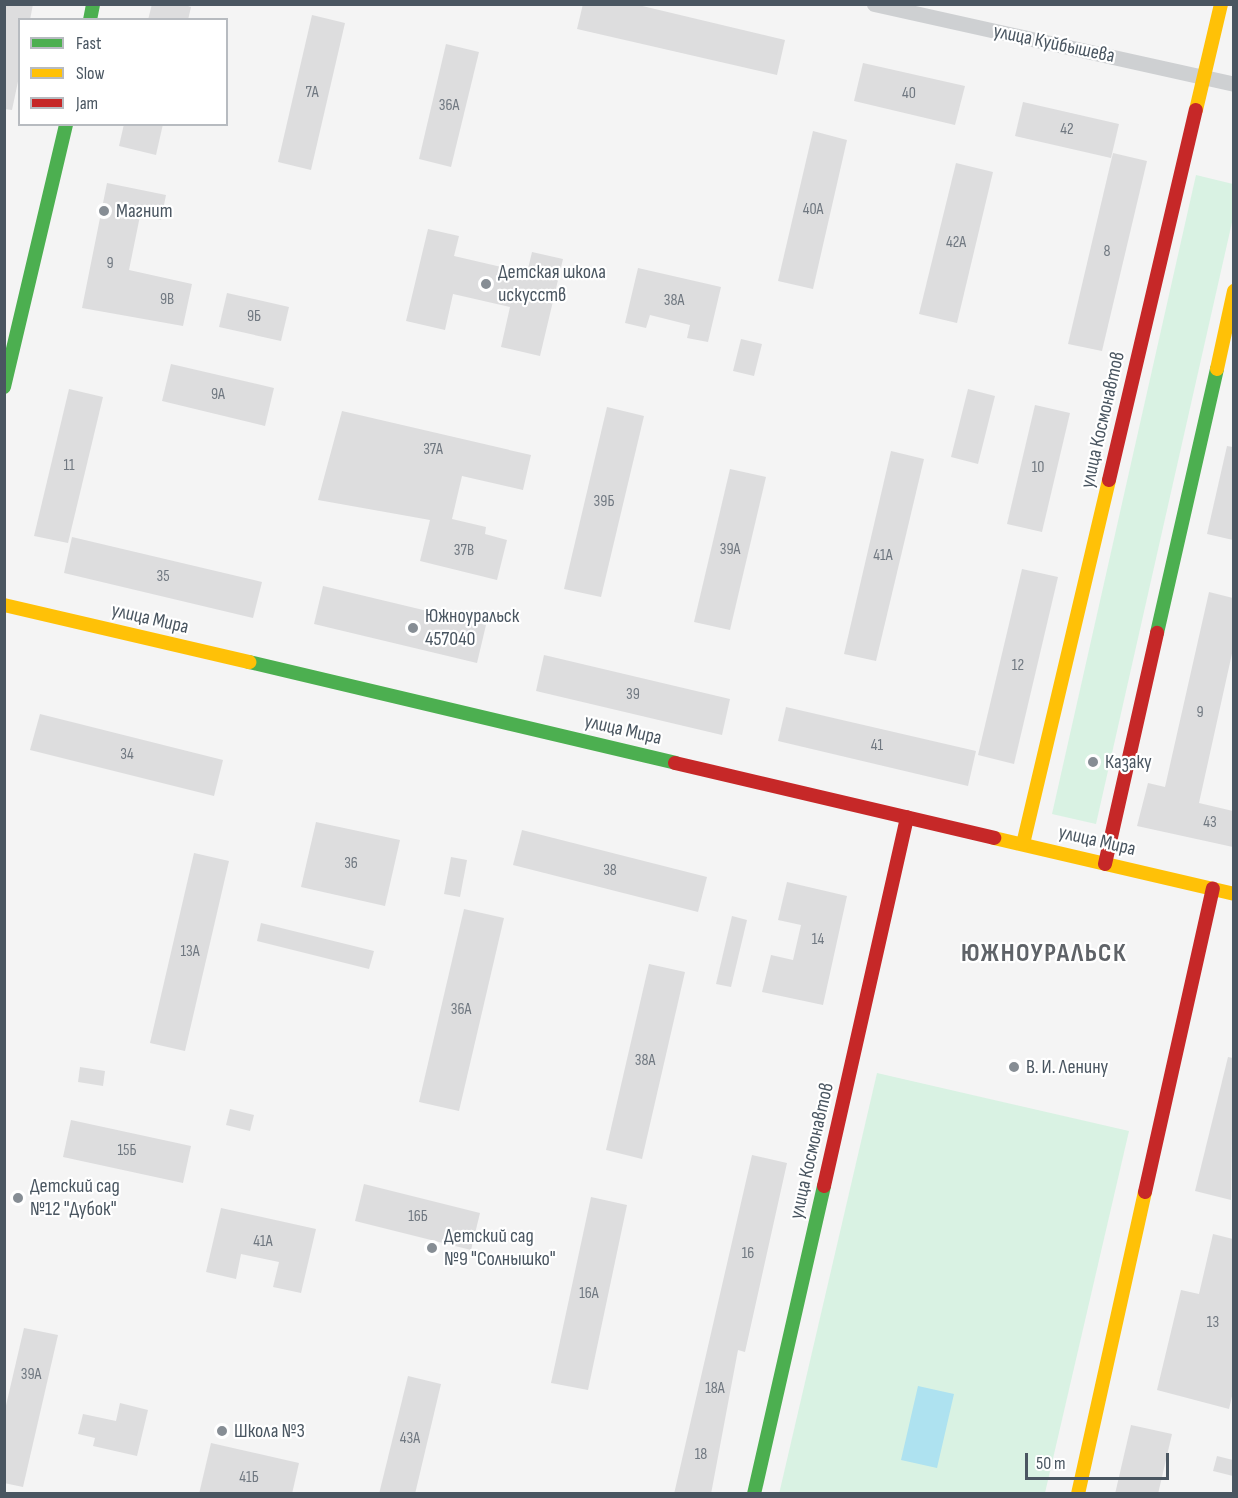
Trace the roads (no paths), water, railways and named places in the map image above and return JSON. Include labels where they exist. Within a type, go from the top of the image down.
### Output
[{"type":"street","name":"улица Куйбышева","points":[[874,4],[1233,84]]},
{"type":"street","name":"улица Космонавтов","points":[[1023,844],[1221,4]]},
{"type":"street","points":[[4,387],[66,126]]},
{"type":"street","points":[[1104,864],[1233,291]]},
{"type":"street","name":"улица Мира","points":[[4,605],[1233,894]]},
{"type":"street","name":"улица Космонавтов","points":[[754,1494],[908,817]]},
{"type":"street","points":[[1078,1494],[1213,889]]},
{"type":"water","points":[[918,1386],[954,1394],[937,1468],[901,1460]]},
{"type":"place","name":"Магнит","points":[[104,211]]},
{"type":"place","name":"Детская школа искусств","points":[[486,284]]},
{"type":"place","name":"Южноуральск 457040","points":[[413,628]]},
{"type":"place","name":"Казаку","points":[[1093,762]]},
{"type":"place","name":"В. И. Ленину","points":[[1014,1067]]},
{"type":"place","name":"Детский сад №12 \"Дубок\"","points":[[18,1198]]},
{"type":"place","name":"Детский сад №9 \"Солнышко\"","points":[[432,1248]]},
{"type":"place","name":"Школа №3","points":[[222,1431]]},
{"type":"district","name":"ЮЖНОУРАЛЬСК","points":[[1044,954]]}]
